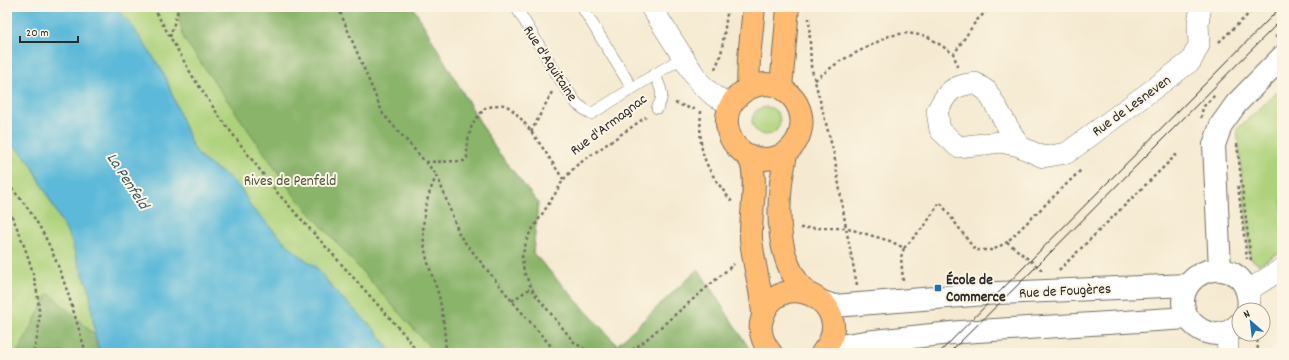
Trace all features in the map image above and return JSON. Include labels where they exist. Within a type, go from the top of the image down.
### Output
[{"type":"main road","points":[[748,88],[749,58],[754,7]]},
{"type":"main road","points":[[781,88],[788,7]]},
{"type":"main road","points":[[759,84],[770,84],[781,88],[792,95],[799,106],[802,119],[801,131],[795,143],[786,152],[776,157],[766,159],[756,158],[746,154],[737,147],[730,138],[727,127],[727,115],[731,104],[738,95],[748,88],[759,84]]},
{"type":"main road","points":[[786,152],[781,182],[780,227],[782,248],[799,284],[829,310],[833,330],[831,339],[824,351]]},
{"type":"main road","points":[[746,154],[751,161],[754,172],[751,237],[763,313]]},
{"type":"main road","points":[[771,353],[765,346],[761,336],[760,324],[763,313],[769,304],[786,292],[797,291],[815,297]]},
{"type":"street","points":[[651,7],[699,82],[714,96],[731,104]]},
{"type":"street","name":"Rue de Lesneven","points":[[960,85],[946,94],[936,111],[940,130],[958,147],[1001,142],[1019,146],[1043,157],[1067,152],[1191,61],[1199,45],[1198,22],[1201,7]]},
{"type":"street","points":[[1220,269],[1214,145],[1221,125],[1236,104],[1282,57]]},
{"type":"street","points":[[960,85],[974,83],[987,92],[1019,146]]},
{"type":"street","points":[[1231,336],[1205,332],[1196,327],[1188,318],[1184,308],[1184,296],[1188,285],[1196,276],[1208,270],[1220,269],[1233,273],[1249,292],[1282,269]]},
{"type":"street","name":"Rue de Fougères","points":[[815,297],[834,306],[1046,287],[1188,285]]},
{"type":"street","points":[[824,351],[836,346],[961,332],[1188,318]]},
{"type":"lane","name":"Rue d'Aquitaine","points":[[516,7],[559,78],[577,104],[591,114],[683,57]]},
{"type":"lane","points":[[582,7],[632,88]]},
{"type":"lane","name":"Rue d'Armagnac","points":[[655,74],[663,94],[659,104]]},
{"type":"path","points":[[155,7],[157,14],[193,77],[219,116],[275,190],[404,334],[418,353]]},
{"type":"path","points":[[170,37],[179,7]]},
{"type":"path","points":[[338,7],[384,114],[437,175],[460,236],[512,301],[557,353]]},
{"type":"path","points":[[960,85],[954,54],[976,21],[991,7]]},
{"type":"path","points":[[1216,44],[1256,7]]},
{"type":"path","points":[[815,80],[847,58],[889,36],[906,33],[927,36],[954,54]]},
{"type":"path","points":[[531,132],[559,78]]},
{"type":"path","points":[[659,104],[677,103],[692,109],[701,108]]},
{"type":"path","name":"Rue d'Armagnac","points":[[590,353],[574,342],[534,293],[524,272],[522,257],[528,236],[564,180],[576,165],[641,120],[659,104]]},
{"type":"path","points":[[426,162],[464,161],[467,158],[467,144],[472,124],[485,108],[503,105],[514,111],[531,132],[564,180]]},
{"type":"path","points":[[1236,139],[1251,263],[1248,276],[1249,292]]},
{"type":"path","points":[[1234,146],[1249,292]]},
{"type":"path","points":[[1046,287],[1177,154]]},
{"type":"path","points":[[904,300],[901,257],[904,248],[925,225],[940,202],[974,250],[993,250],[1007,242],[1085,166]]},
{"type":"path","points":[[437,175],[429,191],[422,223],[426,254],[440,303],[445,333],[446,353]]},
{"type":"path","points":[[7,184],[18,195],[37,220],[52,249],[86,353]]},
{"type":"path","points":[[7,205],[27,252],[36,288],[39,320],[38,333],[33,353]]},
{"type":"path","points":[[846,228],[890,241],[904,248]]},
{"type":"path","points":[[1007,242],[1045,274],[1046,287]]},
{"type":"path","points":[[627,353],[641,344],[739,260]]},
{"type":"path","points":[[512,301],[532,287]]},
{"type":"path","points":[[1257,342],[1258,353]]},
{"type":"green space","name":"Rives de Penfeld","points":[[7,7],[413,7],[495,148],[538,203],[533,253],[617,345],[698,269],[752,353],[7,353]]},
{"type":"green space","points":[[176,7],[413,7],[495,148],[538,203],[533,253],[617,345],[698,269],[752,353],[435,353],[294,195],[184,39]]},
{"type":"green space","points":[[1282,88],[1282,251],[1259,265],[1250,258],[1237,129]]},
{"type":"green space","points":[[766,107],[776,111],[780,121],[776,131],[766,135],[756,131],[752,121],[756,111]]},
{"type":"green space","points":[[49,293],[95,335],[99,353],[17,353]]},
{"type":"water","name":"Rives de Penfeld","points":[[7,7],[115,7],[130,23],[160,67],[166,78],[192,146],[203,160],[230,178],[242,190],[251,207],[287,244],[316,267],[337,293],[374,329],[392,353],[99,353],[89,289],[77,260],[71,240],[31,164],[21,152],[7,141]]},
{"type":"tram line","points":[[939,353],[1281,7]]},
{"type":"tram line","points":[[949,353],[1282,19]]},
{"type":"place","name":"École de Commerce","points":[[938,288]]},
{"type":"water label","name":"La Penfeld","points":[[129,180]]}]
